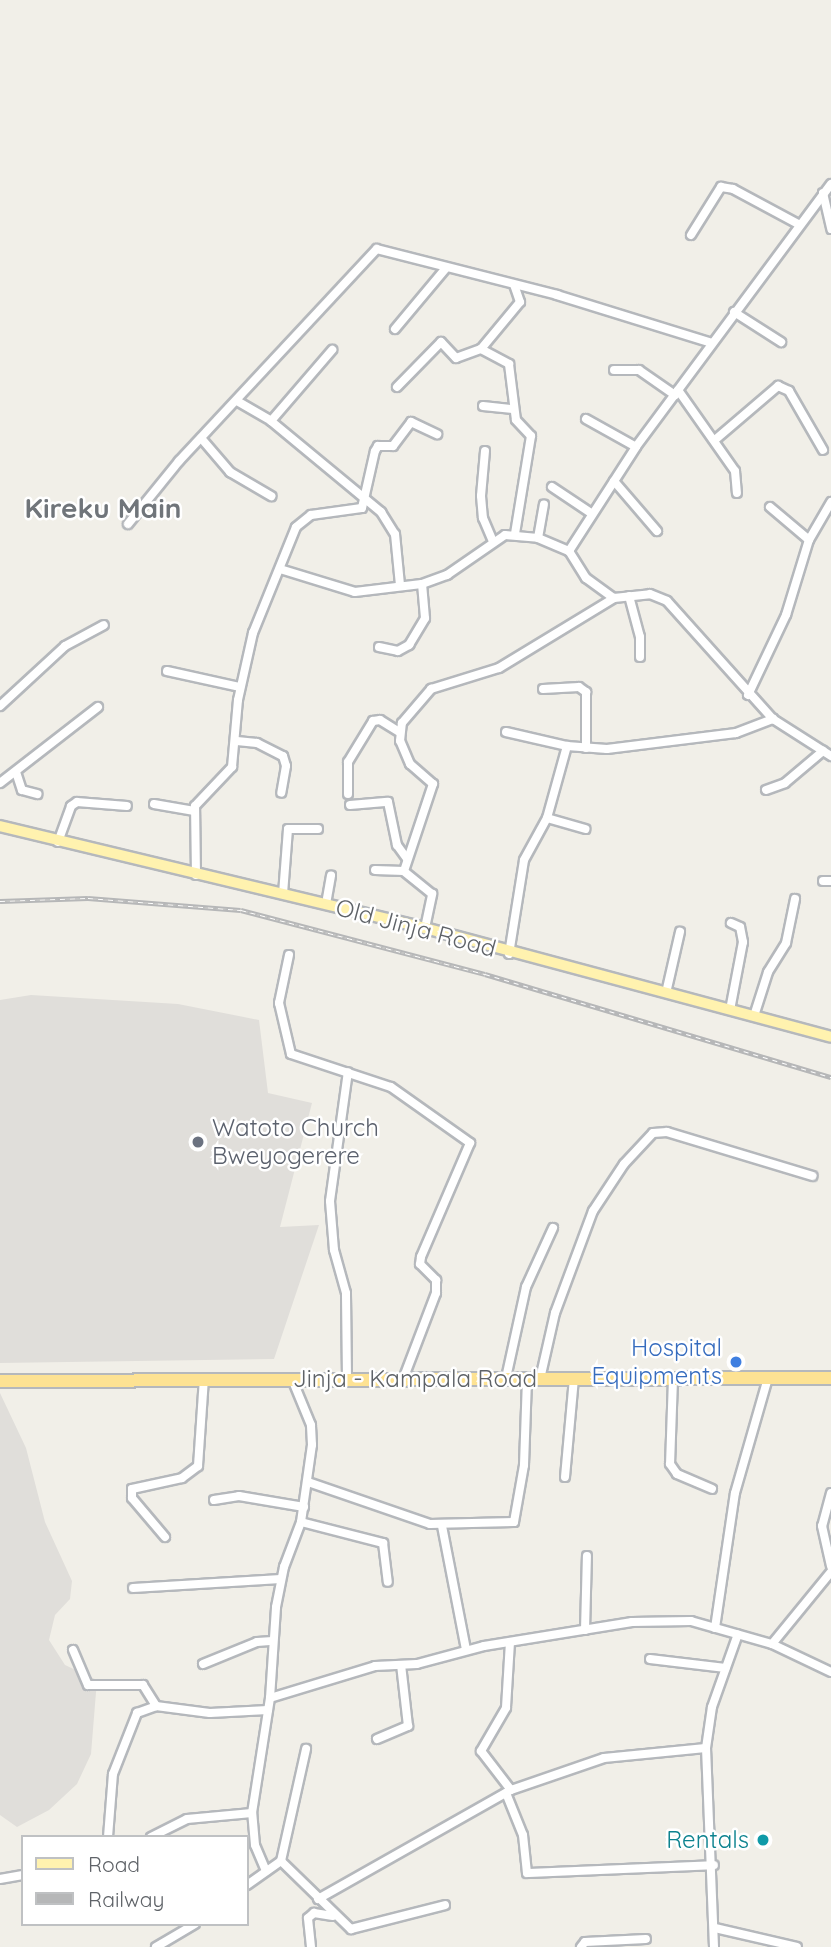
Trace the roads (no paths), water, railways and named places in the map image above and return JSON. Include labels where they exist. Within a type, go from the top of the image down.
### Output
[{"type":"highway","name":"Jinja - Kampala Road","points":[[0,1381],[347,1377],[831,1378]]},
{"type":"main road","name":"Old Jinja Road","points":[[0,825],[58,842],[425,928],[509,954],[831,1037]]},
{"type":"street","points":[[569,551],[636,447],[798,224],[831,184]]},
{"type":"street","points":[[691,234],[721,187],[733,189],[798,224]]},
{"type":"street","points":[[823,193],[831,229]]},
{"type":"street","points":[[128,524],[201,438],[377,249],[514,285],[712,343]]},
{"type":"street","points":[[395,329],[446,268]]},
{"type":"street","points":[[397,387],[441,342],[456,358],[481,349],[520,302],[514,285]]},
{"type":"street","points":[[734,312],[781,342]]},
{"type":"street","points":[[481,349],[509,364],[516,420],[531,436],[515,534]]},
{"type":"street","points":[[271,421],[332,350]]},
{"type":"street","points":[[614,370],[639,370],[677,393],[716,439],[736,475],[737,493]]},
{"type":"street","points":[[716,439],[778,386],[789,391],[824,450]]},
{"type":"street","points":[[237,401],[271,421],[338,479],[366,495],[391,526],[400,585]]},
{"type":"street","points":[[483,406],[513,409]]},
{"type":"street","points":[[586,419],[636,447]]},
{"type":"street","points":[[196,875],[194,811],[229,774],[237,741],[240,687],[259,616],[300,521],[311,515],[358,511],[366,495],[379,446],[393,446],[411,422],[437,434]]},
{"type":"street","points":[[201,438],[230,472],[271,496]]},
{"type":"street","points":[[485,451],[481,496],[493,541]]},
{"type":"street","points":[[614,481],[657,531]]},
{"type":"street","points":[[552,487],[592,513]]},
{"type":"street","points":[[748,695],[786,615],[809,540],[827,517],[831,502]]},
{"type":"street","points":[[538,538],[544,505]]},
{"type":"street","points":[[770,507],[809,540]]},
{"type":"street","points":[[280,569],[346,591],[422,583],[456,570],[493,541],[515,534],[538,538],[569,551],[586,578],[614,598]]},
{"type":"street","points":[[379,647],[398,650],[409,645],[425,618],[422,583]]},
{"type":"street","points":[[399,732],[431,689],[499,668],[614,598],[650,594],[667,601],[748,695],[773,719],[827,753],[785,783],[766,790]]},
{"type":"street","points":[[629,596],[640,636],[640,657]]},
{"type":"street","points":[[0,706],[65,646],[104,625]]},
{"type":"street","points":[[167,671],[240,687]]},
{"type":"street","points":[[543,689],[579,687],[586,692],[586,748]]},
{"type":"street","points":[[0,783],[98,707]]},
{"type":"street","points":[[506,732],[586,748],[736,733],[773,719]]},
{"type":"street","points":[[348,794],[348,762],[373,721],[380,720],[399,732],[412,768],[433,784],[404,871]]},
{"type":"street","points":[[237,741],[257,743],[284,756],[286,766],[281,793]]},
{"type":"street","points":[[509,954],[524,860],[547,818],[567,746]]},
{"type":"street","points":[[16,772],[22,790],[37,794]]},
{"type":"street","points":[[58,842],[71,806],[77,802],[127,806]]},
{"type":"street","points":[[350,805],[388,802],[397,845],[407,859]]},
{"type":"street","points":[[154,804],[194,811]]},
{"type":"street","points":[[547,818],[585,829]]},
{"type":"street","points":[[283,894],[288,829],[318,829]]},
{"type":"street","points":[[375,870],[404,871],[432,894],[425,928]]},
{"type":"street","points":[[326,904],[331,875]]},
{"type":"street","points":[[754,1016],[768,972],[786,943],[795,899]]},
{"type":"street","points":[[730,1010],[743,942],[740,927],[731,923]]},
{"type":"street","points":[[666,993],[680,932]]},
{"type":"street","points":[[289,955],[279,1003],[288,1049],[316,1065],[348,1072],[398,1090],[470,1143],[421,1257],[421,1264],[436,1280],[436,1293],[404,1377]]},
{"type":"street","points":[[347,1377],[346,1293],[334,1250],[330,1202],[348,1072]]},
{"type":"street","points":[[308,1482],[442,1526],[516,1520],[533,1378],[593,1211],[624,1164],[653,1133],[667,1132],[813,1176]]},
{"type":"street","points":[[506,1378],[526,1287],[553,1228]]},
{"type":"street","points":[[715,1628],[735,1493],[768,1378]]},
{"type":"street","points":[[164,1537],[132,1498],[132,1489],[182,1478],[198,1466],[204,1379]]},
{"type":"street","points":[[266,1871],[255,1845],[253,1813],[270,1698],[273,1641],[281,1579],[301,1522],[313,1434],[292,1379]]},
{"type":"street","points":[[565,1477],[574,1379]]},
{"type":"street","points":[[673,1379],[670,1464],[677,1474],[712,1489]]},
{"type":"street","points":[[831,1493],[822,1526],[831,1566]]},
{"type":"street","points":[[214,1500],[239,1496],[304,1507]]},
{"type":"street","points":[[301,1522],[383,1543],[388,1582]]},
{"type":"street","points":[[442,1526],[466,1650]]},
{"type":"street","points":[[585,1630],[587,1556]]},
{"type":"street","points":[[772,1644],[831,1572]]},
{"type":"street","points":[[133,1588],[281,1579]]},
{"type":"street","points":[[270,1698],[363,1669],[401,1665],[466,1650],[632,1622],[691,1621],[772,1644],[831,1672]]},
{"type":"street","points":[[714,1947],[714,1865],[706,1748],[708,1723],[738,1634]]},
{"type":"street","points":[[203,1664],[257,1642],[273,1641]]},
{"type":"street","points":[[510,1642],[506,1708],[481,1751],[509,1791],[523,1835],[527,1873],[714,1865]]},
{"type":"street","points":[[73,1650],[88,1685],[143,1685],[156,1706]]},
{"type":"street","points":[[650,1659],[725,1668]]},
{"type":"street","points":[[377,1739],[408,1726],[401,1665]]},
{"type":"street","points":[[108,1835],[117,1756],[137,1713],[156,1706],[210,1713],[268,1710]]},
{"type":"street","points":[[318,1899],[509,1791],[604,1758],[706,1748]]},
{"type":"street","points":[[248,1884],[281,1861],[306,1749]]},
{"type":"street","points":[[155,1835],[187,1819],[253,1813]]},
{"type":"street","points":[[281,1861],[333,1916],[354,1930],[445,1905]]},
{"type":"street","points":[[0,1879],[21,1875]]},
{"type":"street","points":[[311,1947],[308,1918],[314,1913],[333,1916]]},
{"type":"street","points":[[156,1947],[178,1937],[192,1926]]},
{"type":"street","points":[[715,1928],[797,1947]]},
{"type":"street","points":[[178,1937],[181,1947]]},
{"type":"street","points":[[581,1947],[586,1942],[646,1939]]},
{"type":"railway","points":[[0,901],[88,898],[241,910],[485,974],[831,1077]]},
{"type":"place","name":"Watoto Church Bweyogerere","points":[[198,1142]]},
{"type":"place","name":"Hospital Equipments","points":[[736,1362]]},
{"type":"place","name":"Rentals","points":[[763,1840]]},
{"type":"district","name":"Kireku Main","points":[[103,508]]}]
